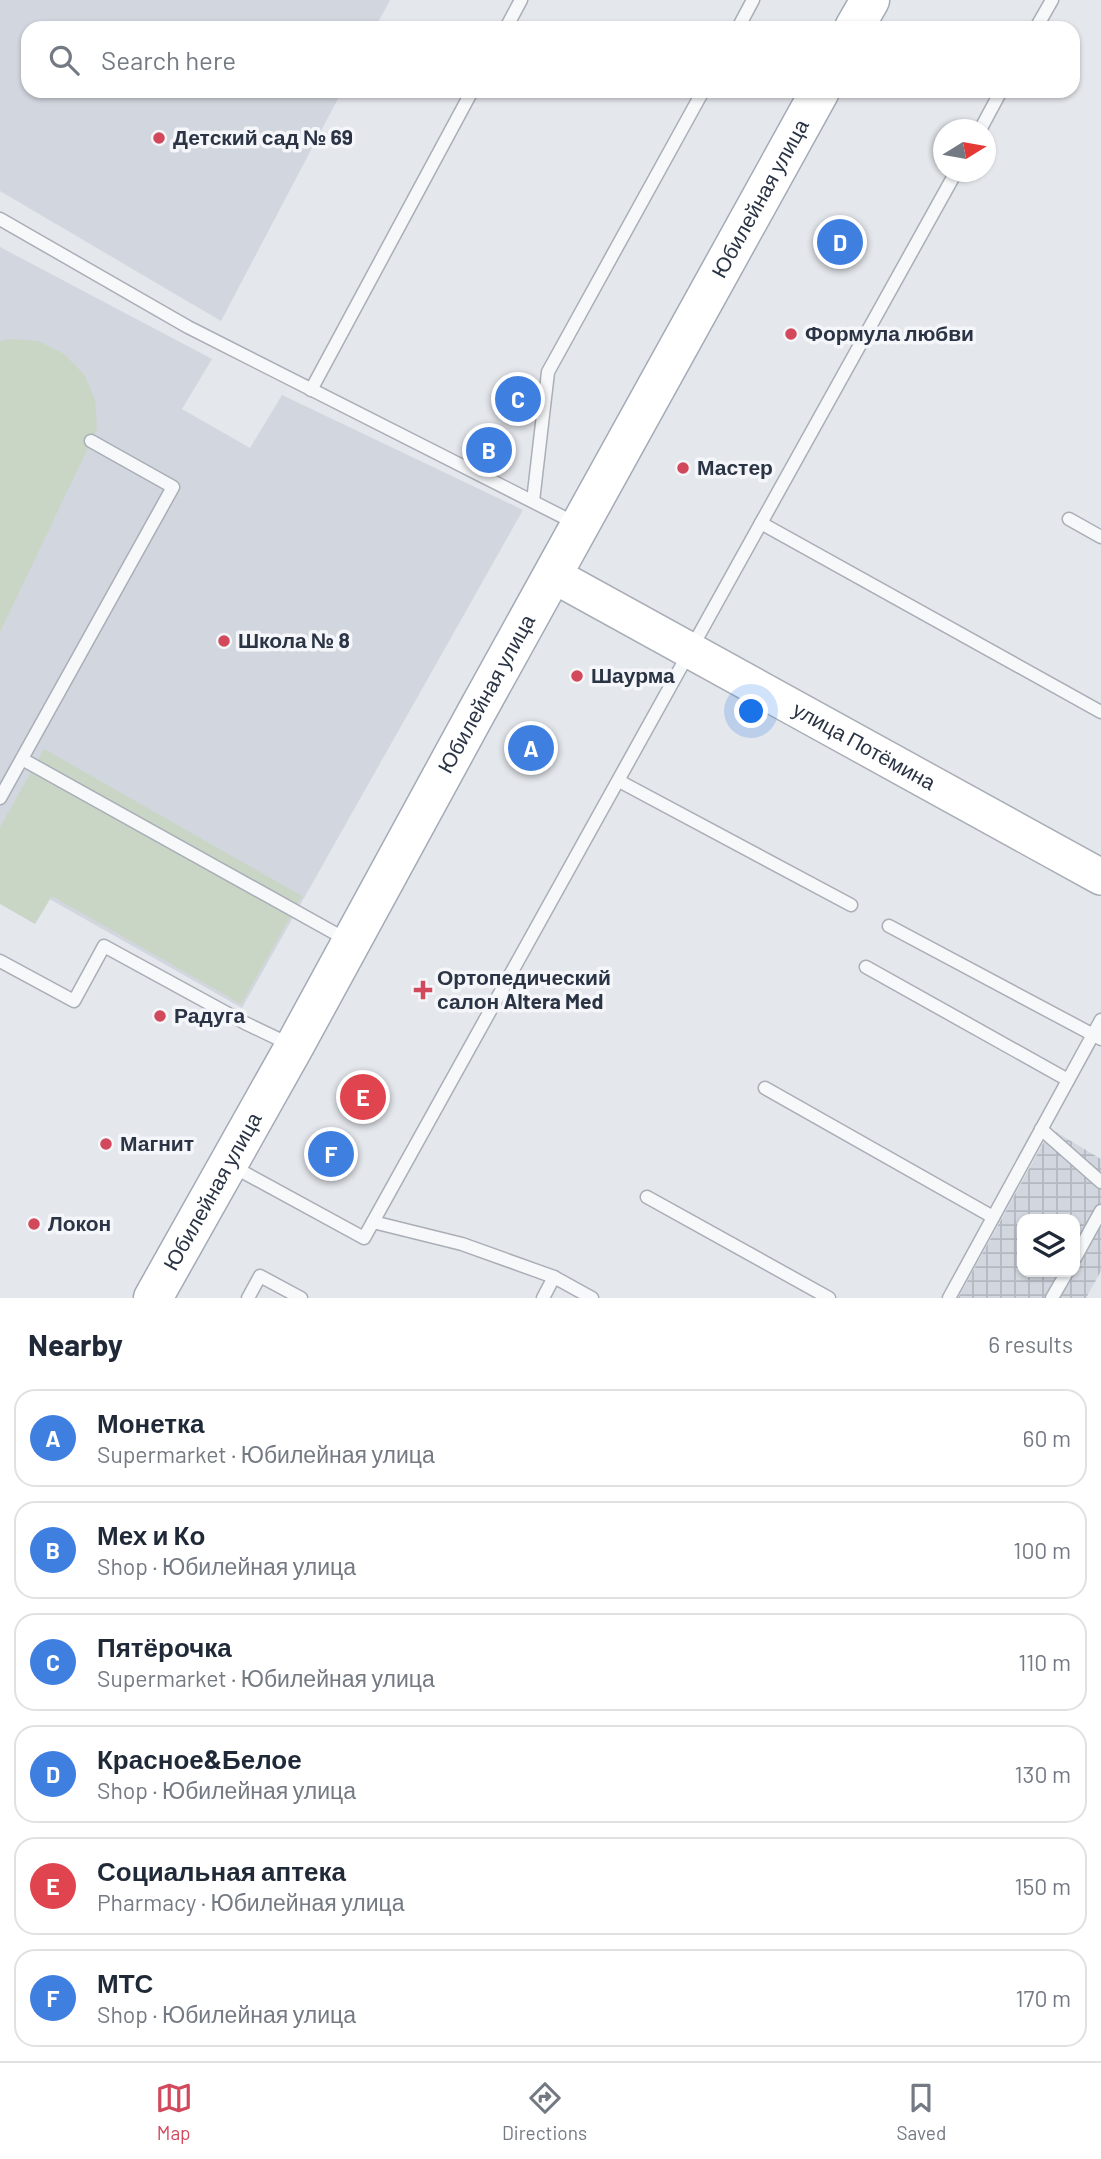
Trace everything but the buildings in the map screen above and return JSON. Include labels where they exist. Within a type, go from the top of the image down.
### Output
[{"type":"main road","points":[[858,21],[870,0]]},
{"type":"main road","name":"Юбилейная улица","points":[[161,1292],[228,1163],[816,98]]},
{"type":"street","name":"улица Потёмина","points":[[553,575],[1101,877]]},
{"type":"lane","points":[[510,21],[522,0]]},
{"type":"lane","points":[[742,21],[753,0]]},
{"type":"lane","points":[[1040,21],[1052,0]]},
{"type":"lane","points":[[311,390],[468,98]]},
{"type":"lane","points":[[533,501],[548,372],[699,98]]},
{"type":"lane","points":[[986,119],[997,98]]},
{"type":"lane","points":[[228,1163],[364,1238],[950,182]]},
{"type":"lane","points":[[0,219],[188,327],[580,526]]},
{"type":"lane","points":[[0,798],[173,487],[91,441]]},
{"type":"lane","points":[[1069,519],[1101,537]]},
{"type":"lane","points":[[761,523],[1101,712]]},
{"type":"lane","points":[[22,760],[350,942]]},
{"type":"lane","points":[[619,781],[851,905]]},
{"type":"lane","points":[[889,926],[1097,1037]]},
{"type":"lane","points":[[0,961],[74,1001],[104,946],[294,1047]]},
{"type":"lane","points":[[866,967],[1068,1080]]},
{"type":"lane","points":[[949,1298],[1068,1080],[1097,1037],[1101,1020]]},
{"type":"lane","points":[[765,1088],[993,1217]]},
{"type":"lane","points":[[1041,1129],[1101,1182]]},
{"type":"lane","points":[[647,1197],[830,1298]]},
{"type":"lane","points":[[1080,1249],[1101,1211]]},
{"type":"lane","points":[[373,1222],[462,1244],[554,1276],[592,1298]]},
{"type":"lane","points":[[248,1298],[260,1276],[301,1298]]},
{"type":"lane","points":[[543,1298],[554,1276]]},
{"type":"lane","points":[[1052,1298],[1064,1277]]},
{"type":"shaded area","name":"Детский сад № 69","points":[[0,0],[390,0],[379,21],[21,21],[21,98],[338,98],[221,321],[0,191]]},
{"type":"shaded area","name":"Школа № 8","points":[[0,247],[212,359],[182,409],[250,448],[282,395],[523,510],[242,1008],[0,871]]},
{"type":"shaded area","points":[[1051,1129],[1101,1159],[1101,1271],[1086,1298],[958,1298]]},
{"type":"green space","points":[[0,341],[38,341],[64,354],[84,374],[95,400],[97,429],[0,632]]},
{"type":"green space","points":[[44,749],[302,896],[241,1004],[52,896],[35,924],[0,904],[0,827]]},
{"type":"place","name":"Детский сад № 69","points":[[159,138]]},
{"type":"place","name":"Красное&Белое","points":[[840,242]]},
{"type":"place","name":"Формула любви","points":[[791,334]]},
{"type":"place","name":"Пятёрочка","points":[[518,399]]},
{"type":"place","name":"Мех и Ко","points":[[489,450]]},
{"type":"place","name":"Мастер","points":[[683,468]]},
{"type":"place","name":"Школа № 8","points":[[224,641]]},
{"type":"place","name":"Шаурма","points":[[577,676]]},
{"type":"place","name":"Монетка","points":[[531,748]]},
{"type":"place","name":"Ортопедический салон Altera Med","points":[[423,990]]},
{"type":"place","name":"Радуга","points":[[160,1016]]},
{"type":"place","name":"Социальная аптека","points":[[363,1097]]},
{"type":"place","name":"Магнит","points":[[106,1144]]},
{"type":"place","name":"МТС","points":[[331,1154]]},
{"type":"place","name":"Локон","points":[[34,1224]]}]
